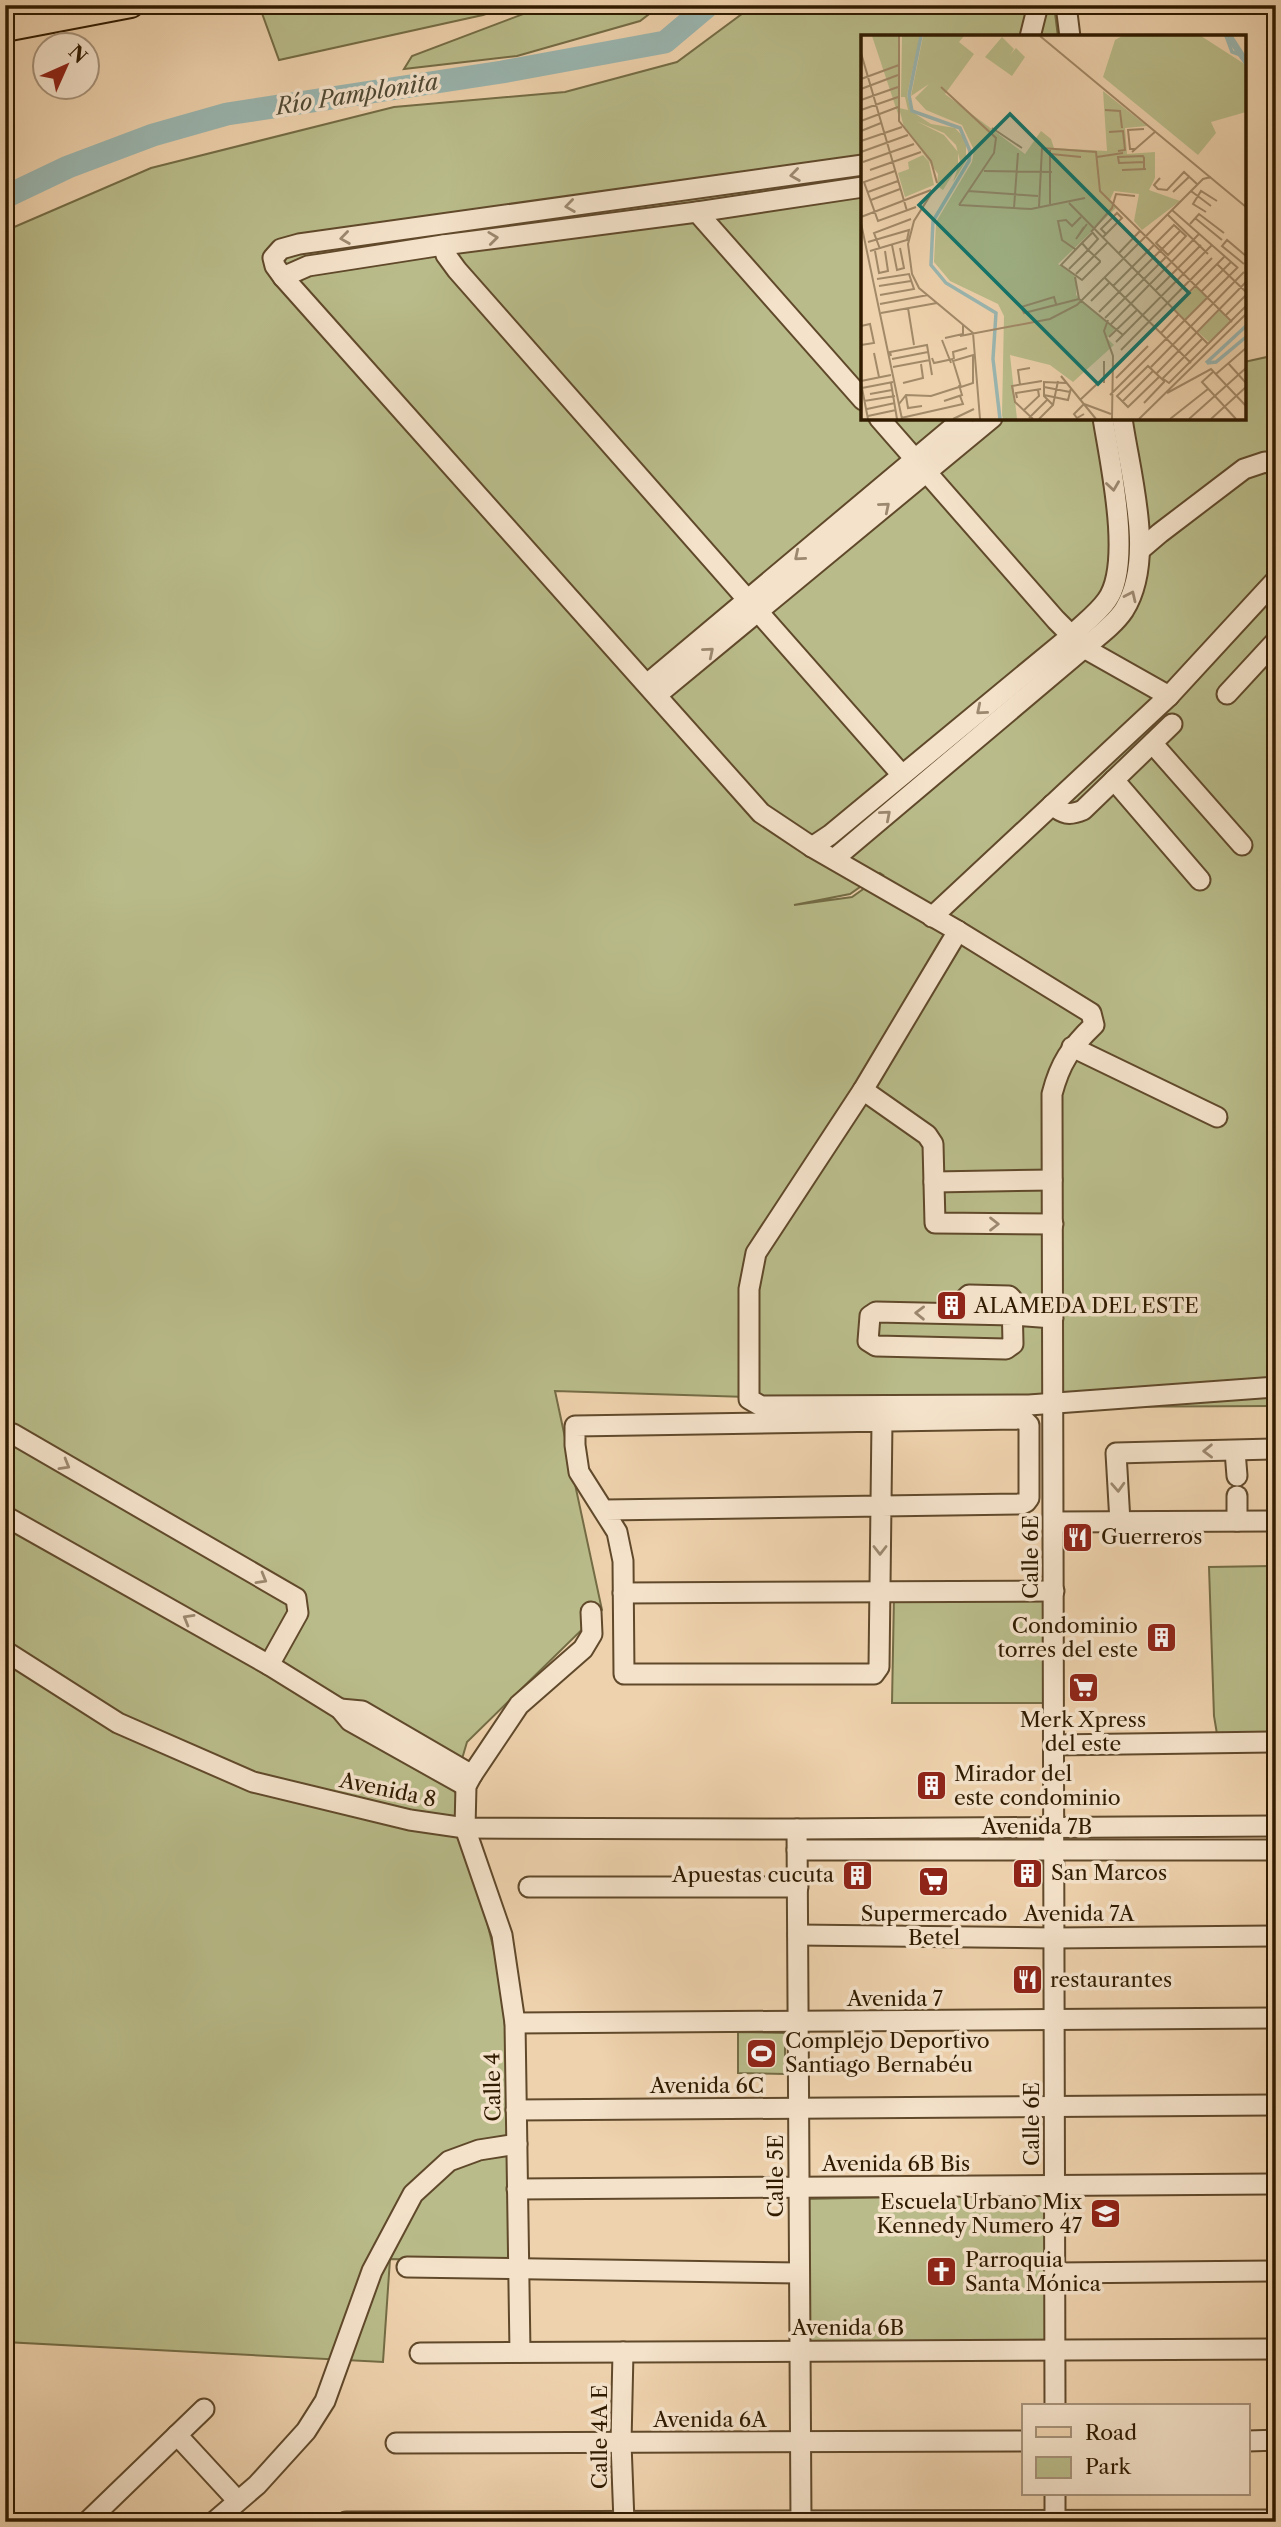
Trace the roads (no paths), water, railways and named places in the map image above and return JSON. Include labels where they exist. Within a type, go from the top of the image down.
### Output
[{"type":"main road","points":[[5,29],[131,5]]},
{"type":"street","points":[[1030,35],[1038,5]]},
{"type":"street","points":[[1066,5],[1070,35]]},
{"type":"street","points":[[861,165],[299,244],[281,249],[273,258],[283,277],[761,813],[813,847],[958,931],[863,1090],[756,1253],[749,1289],[749,1399],[761,1406],[1054,1404],[1276,1387]]},
{"type":"street","points":[[283,277],[308,266],[443,244],[697,212],[861,187]]},
{"type":"street","points":[[697,212],[861,398]]},
{"type":"street","points":[[443,244],[446,255],[457,270],[902,775]]},
{"type":"street","points":[[881,420],[1056,620],[1078,641],[1170,696]]},
{"type":"street","points":[[652,690],[920,465],[962,420]]},
{"type":"street","points":[[920,465],[989,420]]},
{"type":"street","points":[[834,859],[1078,641],[1108,600],[1117,578],[1120,561],[1119,533],[1103,420]]},
{"type":"street","points":[[813,847],[902,775],[1078,641],[1122,612],[1134,590],[1140,550],[1122,420]]},
{"type":"street","points":[[1140,550],[1244,469],[1265,462],[1276,465]]},
{"type":"street","points":[[1137,520],[1154,527],[1171,526]]},
{"type":"street","points":[[932,917],[1170,696],[1276,580]]},
{"type":"street","points":[[1227,694],[1276,641]]},
{"type":"street","points":[[1052,805],[1062,814],[1083,810],[1172,724]]},
{"type":"street","points":[[1153,744],[1242,845]]},
{"type":"street","points":[[1114,779],[1200,880]]},
{"type":"street","name":"Calle 6E","points":[[958,931],[1091,1013],[1094,1025],[1072,1047],[1056,1078],[1052,1094],[1055,2404]]},
{"type":"street","points":[[1072,1047],[1217,1117]]},
{"type":"street","points":[[863,1090],[927,1135],[933,1144],[935,1223],[1053,1224]]},
{"type":"street","points":[[934,1182],[1052,1180]]},
{"type":"street","points":[[969,1295],[1009,1296],[1012,1299],[1013,1315],[1013,1344],[1006,1349],[876,1346],[868,1341],[872,1313],[963,1314],[965,1299],[969,1295]]},
{"type":"street","points":[[1013,1315],[1053,1318]]},
{"type":"street","points":[[605,1510],[880,1507],[1022,1504],[1029,1498],[1029,1425],[1023,1419],[882,1421],[575,1426],[579,1472],[617,1532],[623,1561],[624,1674],[874,1674],[879,1667],[880,1507],[882,1421]]},
{"type":"street","points":[[5,1432],[13,1434],[296,1598],[298,1613],[269,1665]]},
{"type":"street","points":[[1120,1522],[1116,1453],[1276,1450]]},
{"type":"street","points":[[1235,1451],[1237,1521]]},
{"type":"street","points":[[5,1516],[269,1665],[341,1709],[362,1711],[469,1780]]},
{"type":"street","points":[[1054,1522],[1276,1521]]},
{"type":"street","points":[[623,1593],[1054,1591]]},
{"type":"street","points":[[465,1828],[469,1780],[519,1705],[583,1649],[592,1634],[592,1612]]},
{"type":"street","name":"Avenida 8","points":[[5,1651],[118,1723],[253,1782],[410,1820],[465,1828],[797,1829]]},
{"type":"street","points":[[1054,1745],[1276,1742]]},
{"type":"street","name":"Avenida 7B","points":[[797,1829],[1276,1826]]},
{"type":"street","name":"Calle 4","points":[[465,1828],[502,1935],[515,2023],[520,2352]]},
{"type":"street","points":[[905,1828],[906,1850]]},
{"type":"street","name":"Calle 5E","points":[[797,1829],[801,2521]]},
{"type":"street","name":"Avenida 7B","points":[[797,1850],[1276,1850]]},
{"type":"street","points":[[529,1887],[798,1887]]},
{"type":"street","name":"Avenida 7A","points":[[798,1934],[1054,1938],[1276,1936]]},
{"type":"street","name":"Avenida 7","points":[[515,2023],[1276,2018]]},
{"type":"street","name":"Avenida 6C","points":[[516,2110],[1276,2105]]},
{"type":"street","points":[[215,2522],[257,2485],[306,2431],[325,2401],[372,2271],[413,2194],[449,2161],[479,2150],[517,2144]]},
{"type":"street","name":"Avenida 6B Bis","points":[[517,2189],[1276,2184]]},
{"type":"street","points":[[407,2267],[799,2273]]},
{"type":"street","points":[[1055,2273],[1276,2271]]},
{"type":"street","name":"Avenida 6B","points":[[420,2353],[1276,2349]]},
{"type":"street","name":"Calle 4A E","points":[[623,2352],[621,2443],[624,2521]]},
{"type":"street","points":[[86,2522],[204,2409]]},
{"type":"street","points":[[177,2435],[237,2500]]},
{"type":"street","points":[[1250,2441],[1276,2440]]},
{"type":"street","name":"Avenida 6A","points":[[396,2443],[1022,2441]]},
{"type":"street","points":[[1055,2496],[1055,2521]]},
{"type":"street","points":[[346,2522],[1276,2520]]},
{"type":"waterway","name":"Río Pamplonita","points":[[5,197],[68,167],[153,135],[227,114],[502,72],[665,42],[709,5]]},
{"type":"place","name":"ALAMEDA DEL ESTE","points":[[951,1306]]},
{"type":"place","name":"Guerreros","points":[[1078,1537]]},
{"type":"place","name":"Condominio torres del este","points":[[1161,1638]]},
{"type":"place","name":"Merk Xpress del este","points":[[1083,1688]]},
{"type":"place","name":"Mirador del este condominio","points":[[931,1786]]},
{"type":"place","name":"San Marcos","points":[[1028,1873]]},
{"type":"place","name":"Apuestas cucuta","points":[[857,1875]]},
{"type":"place","name":"Supermercado Betel","points":[[934,1882]]},
{"type":"place","name":"restaurantes","points":[[1027,1980]]},
{"type":"place","name":"Complejo Deportivo Santiago Bernabéu","points":[[762,2053]]},
{"type":"place","name":"Escuela Urbano Mix Kennedy Numero 47","points":[[1105,2214]]},
{"type":"place","name":"Parroquia Santa Mónica","points":[[942,2272]]}]
